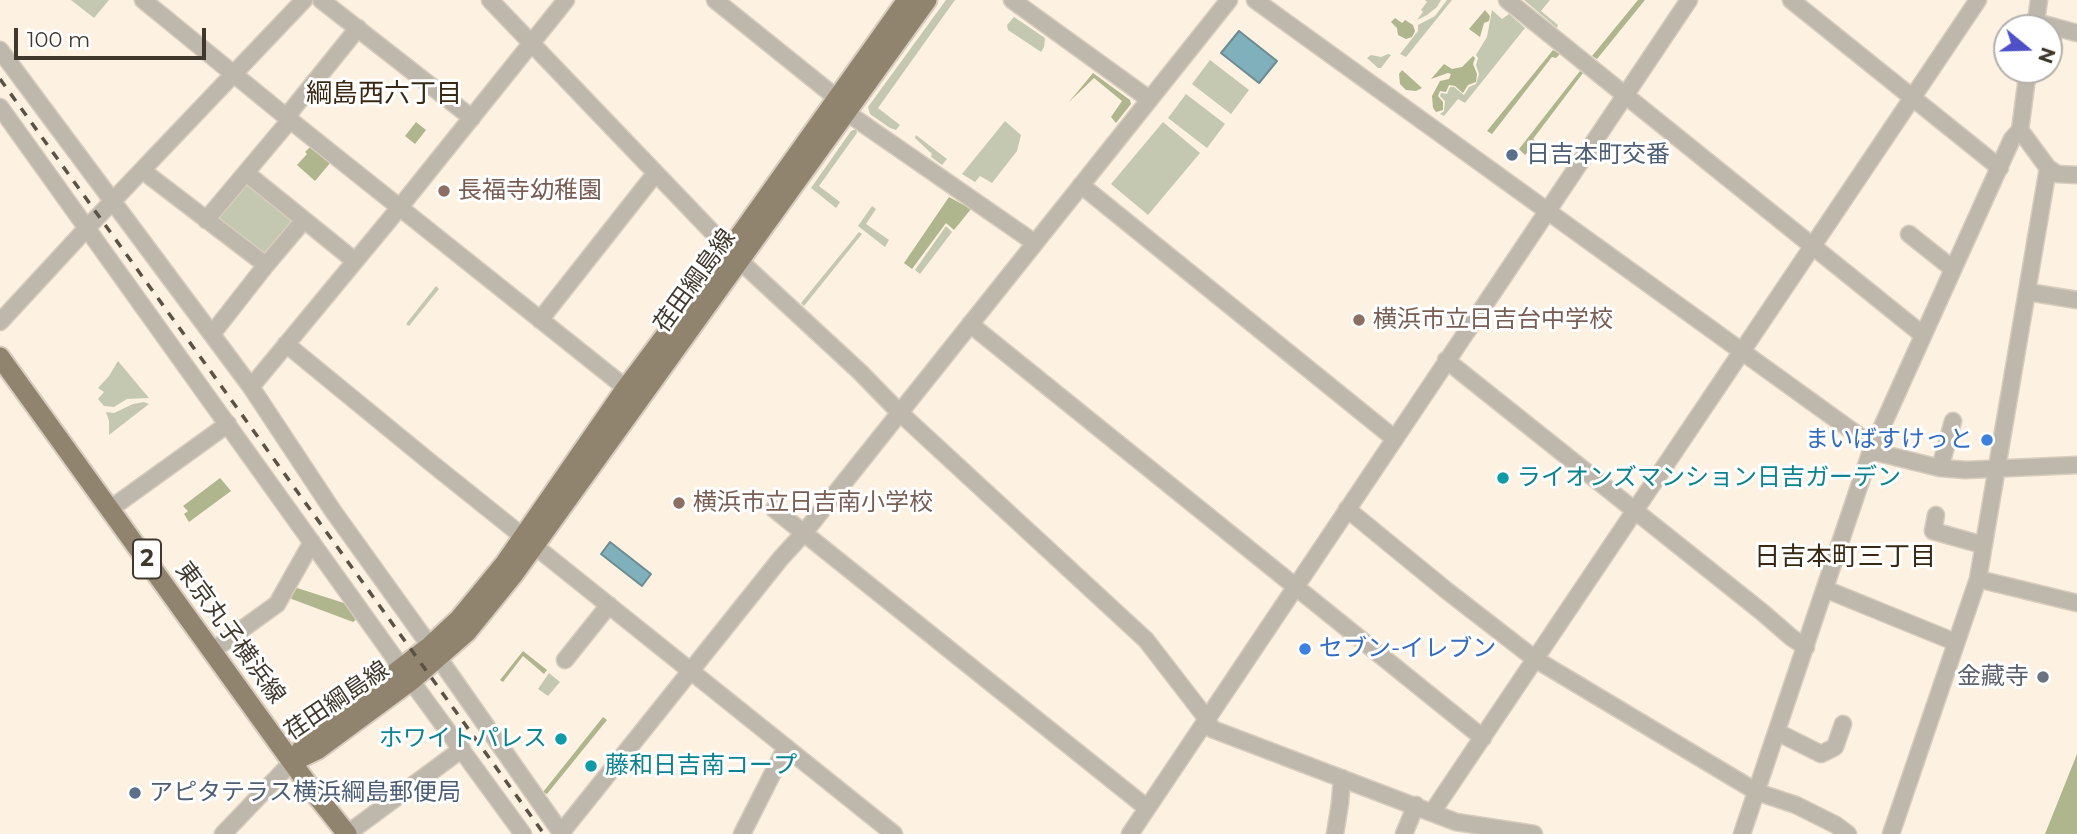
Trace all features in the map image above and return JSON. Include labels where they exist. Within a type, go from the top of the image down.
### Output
[{"type":"main road","name":"荏田綱島線","points":[[842,106],[908,0]]},
{"type":"main road","name":"荏田綱島線","points":[[292,762],[309,738],[434,652],[505,563],[529,540],[842,106],[927,0]]},
{"type":"main road","name":"荏田綱島線","points":[[529,540],[626,388],[735,255]]},
{"type":"main road","name":"東京丸子横浜線","points":[[0,357],[292,762],[347,834]]},
{"type":"street","points":[[143,0],[626,388]]},
{"type":"street","points":[[0,322],[304,0]]},
{"type":"street","points":[[321,0],[472,118]]},
{"type":"street","points":[[490,0],[735,255],[899,412],[1146,640],[1208,719],[1212,729],[1433,811],[1454,828],[1534,834]]},
{"type":"street","points":[[251,387],[566,0]]},
{"type":"street","points":[[715,0],[842,106],[1035,243]]},
{"type":"street","points":[[1012,0],[1149,99]]},
{"type":"street","points":[[0,50],[251,387],[334,511],[561,833],[1229,0]]},
{"type":"street","points":[[1255,0],[1872,448],[1940,468],[1995,470],[2077,465]]},
{"type":"street","points":[[1507,0],[1923,335]]},
{"type":"street","points":[[1130,834],[1689,0]]},
{"type":"street","points":[[1791,0],[2000,168]]},
{"type":"street","points":[[1433,811],[1978,0]]},
{"type":"street","points":[[206,220],[290,120],[291,111],[358,28]]},
{"type":"street","points":[[1742,834],[1872,448],[2012,139],[2020,130],[2026,84]]},
{"type":"street","points":[[0,107],[523,834]]},
{"type":"street","points":[[2020,130],[2048,167],[2057,174],[2076,171]]},
{"type":"street","points":[[1891,834],[1978,579],[2048,167]]},
{"type":"street","points":[[142,171],[266,265]]},
{"type":"street","points":[[246,173],[355,261]]},
{"type":"street","points":[[540,320],[655,174]]},
{"type":"street","points":[[1081,185],[1395,439]]},
{"type":"street","points":[[212,334],[304,220]]},
{"type":"street","points":[[1909,234],[1952,269]]},
{"type":"street","points":[[2028,292],[2077,300]]},
{"type":"street","points":[[970,324],[1483,738]]},
{"type":"street","points":[[286,344],[894,834]]},
{"type":"street","points":[[1446,360],[1806,647]]},
{"type":"street","points":[[1940,468],[1953,421]]},
{"type":"street","points":[[110,509],[228,424]]},
{"type":"street","points":[[774,509],[1147,808]]},
{"type":"street","points":[[1348,509],[1535,659],[1758,792],[1796,805],[1848,834]]},
{"type":"street","points":[[1936,515],[1933,531],[1983,545]]},
{"type":"street","points":[[212,651],[276,604],[312,542]]},
{"type":"street","points":[[1978,579],[2077,603]]},
{"type":"street","points":[[1825,589],[1955,642]]},
{"type":"street","points":[[565,660],[609,605]]},
{"type":"street","points":[[1777,732],[1821,754],[1835,747],[1843,724]]},
{"type":"street","points":[[742,834],[786,747]]},
{"type":"street","points":[[347,834],[462,749]]},
{"type":"street","points":[[223,834],[292,762]]},
{"type":"street","points":[[1335,834],[1342,778]]},
{"type":"street","points":[[1404,834],[1416,805]]},
{"type":"green space","points":[[71,0],[109,0],[94,18]]},
{"type":"green space","points":[[946,0],[955,0],[878,108],[900,125],[896,130],[890,128],[870,114],[868,107]]},
{"type":"green space","points":[[1425,0],[1441,0],[1437,7],[1417,20],[1427,2]]},
{"type":"green space","points":[[1447,0],[1452,0],[1406,57],[1400,54],[1418,31],[1418,25],[1435,16]]},
{"type":"green space","points":[[1524,0],[1550,0],[1541,11],[1558,25],[1557,28]]},
{"type":"green space","points":[[1638,0],[1645,0],[1597,59],[1592,56]]},
{"type":"green space","points":[[1485,10],[1490,16],[1489,21],[1484,23],[1480,37],[1469,29]]},
{"type":"green space","points":[[1492,10],[1502,19],[1509,14],[1525,28],[1465,103],[1458,99],[1444,116],[1440,114],[1444,111],[1445,101],[1440,96],[1441,93],[1447,94],[1450,87],[1454,87],[1464,95],[1469,87],[1476,84],[1479,74],[1476,55],[1487,37]]},
{"type":"green space","points":[[1014,17],[1045,38],[1041,52],[1008,30],[1007,25]]},
{"type":"green space","points":[[1395,18],[1402,23],[1405,20],[1413,25],[1415,31],[1412,37],[1406,39],[1398,35],[1397,28],[1391,22]]},
{"type":"green space","points":[[1553,50],[1560,54],[1556,58],[1552,57],[1492,134],[1487,131]]},
{"type":"green space","points":[[1371,55],[1381,57],[1391,55],[1381,68],[1367,58]]},
{"type":"green space","points":[[1473,56],[1476,82],[1468,85],[1463,93],[1455,86],[1449,85],[1446,92],[1440,91],[1438,96],[1443,102],[1443,110],[1436,112],[1432,96],[1440,81],[1449,79],[1451,74],[1431,79],[1444,64],[1452,69],[1462,67]]},
{"type":"green space","points":[[1210,60],[1249,90],[1231,114],[1192,84]]},
{"type":"green space","points":[[1402,70],[1422,88],[1416,91],[1406,90],[1400,84],[1399,74]]},
{"type":"green space","points":[[1580,71],[1583,73],[1533,139],[1537,142],[1525,155],[1519,149]]},
{"type":"green space","points":[[1093,73],[1130,100],[1131,104],[1116,123],[1111,117],[1122,101],[1094,78],[1069,102]]},
{"type":"green space","points":[[1186,94],[1225,124],[1207,148],[1168,118]]},
{"type":"green space","points":[[1005,121],[1021,135],[1017,151],[992,183],[980,176],[975,182],[962,174]]},
{"type":"green space","points":[[416,122],[426,130],[415,144],[405,136]]},
{"type":"green space","points":[[1163,122],[1200,153],[1148,215],[1111,184]]},
{"type":"green space","points":[[856,129],[857,133],[819,186],[840,202],[836,208],[811,188],[851,131]]},
{"type":"green space","points":[[916,135],[947,159],[942,165],[931,157],[932,154],[915,138]]},
{"type":"green space","points":[[312,145],[331,162],[315,181],[297,165]]},
{"type":"green space","points":[[249,182],[298,221],[265,258],[216,221]]},
{"type":"green space","points":[[949,197],[971,209],[954,230],[946,223],[912,269],[904,263]]},
{"type":"green space","points":[[872,206],[876,209],[866,224],[889,240],[885,247],[858,226]]},
{"type":"green space","points":[[946,226],[952,232],[920,274],[915,270]]},
{"type":"green space","points":[[859,232],[862,234],[804,306],[801,303]]},
{"type":"green space","points":[[436,286],[439,289],[409,326],[406,324]]},
{"type":"green space","points":[[118,361],[149,398],[127,399],[114,407],[104,406],[98,399],[104,392],[98,388]]},
{"type":"green space","points":[[144,402],[149,404],[109,435],[106,412],[114,413]]},
{"type":"green space","points":[[220,478],[231,491],[189,522],[184,514],[188,511],[183,506]]},
{"type":"green space","points":[[294,587],[347,604],[357,619],[353,622],[289,598]]},
{"type":"green space","points":[[523,651],[547,670],[544,674],[523,656],[503,682],[500,680]]},
{"type":"green space","points":[[549,673],[560,682],[548,696],[538,689]]},
{"type":"green space","points":[[603,717],[607,720],[547,794],[543,792]]},
{"type":"green space","points":[[2077,754],[2077,834],[2045,834]]},
{"type":"water","points":[[1239,31],[1277,61],[1259,83],[1221,53]]},
{"type":"water","points":[[610,542],[651,574],[642,586],[601,554]]},
{"type":"railway","points":[[0,79],[544,834]]},
{"type":"place","name":"日吉本町交番","points":[[1512,155]]},
{"type":"place","name":"長福寺幼稚園","points":[[444,191]]},
{"type":"place","name":"横浜市立日吉台中学校","points":[[1359,320]]},
{"type":"place","name":"まいばすけっと","points":[[1987,440]]},
{"type":"place","name":"ライオンズマンション日吉ガーデン","points":[[1503,478]]},
{"type":"place","name":"横浜市立日吉南小学校","points":[[679,503]]},
{"type":"place","name":"セブン-イレブン","points":[[1305,649]]},
{"type":"place","name":"金藏寺","points":[[2043,677]]},
{"type":"place","name":"ホワイトパレス","points":[[561,739]]},
{"type":"place","name":"藤和日吉南コープ","points":[[591,766]]},
{"type":"place","name":"アピタテラス横浜綱島郵便局","points":[[135,793]]},
{"type":"district","name":"綱島西六丁目","points":[[384,94]]},
{"type":"district","name":"日吉本町三丁目","points":[[1845,557]]}]
